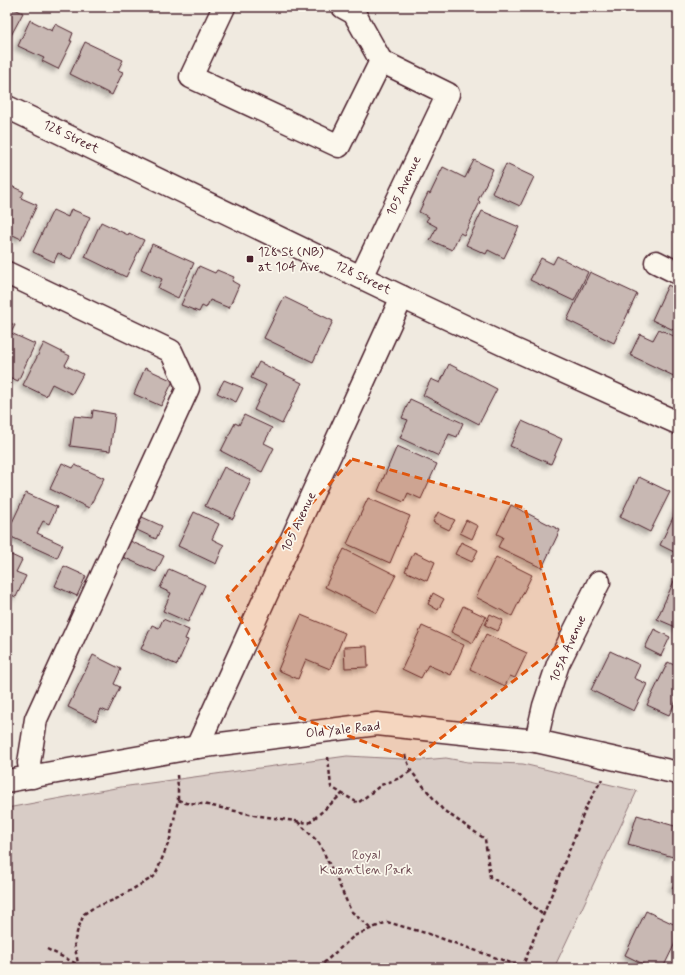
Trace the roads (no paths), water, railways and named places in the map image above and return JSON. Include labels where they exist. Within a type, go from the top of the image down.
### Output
[{"type":"street","points":[[224,7],[191,77],[339,146],[381,61],[354,13],[343,7]]},
{"type":"street","name":"105 Avenue","points":[[361,277],[448,94],[381,61]]},
{"type":"street","name":"128 Street","points":[[7,107],[402,297],[678,423]]},
{"type":"street","points":[[656,262],[678,273]]},
{"type":"street","points":[[7,273],[171,351],[188,388],[36,719],[29,763],[32,777]]},
{"type":"street","name":"105 Avenue","points":[[197,747],[402,297]]},
{"type":"street","name":"105A Avenue","points":[[536,742],[544,706],[558,664],[600,582]]},
{"type":"street","name":"Old Yale Road","points":[[7,781],[197,747],[378,724],[536,742],[678,773]]},
{"type":"place","name":"128 St (NB) at 104 Ave","points":[[250,259]]},
{"type":"park label","name":"Royal Kwantlen Park","points":[[366,862]]}]
